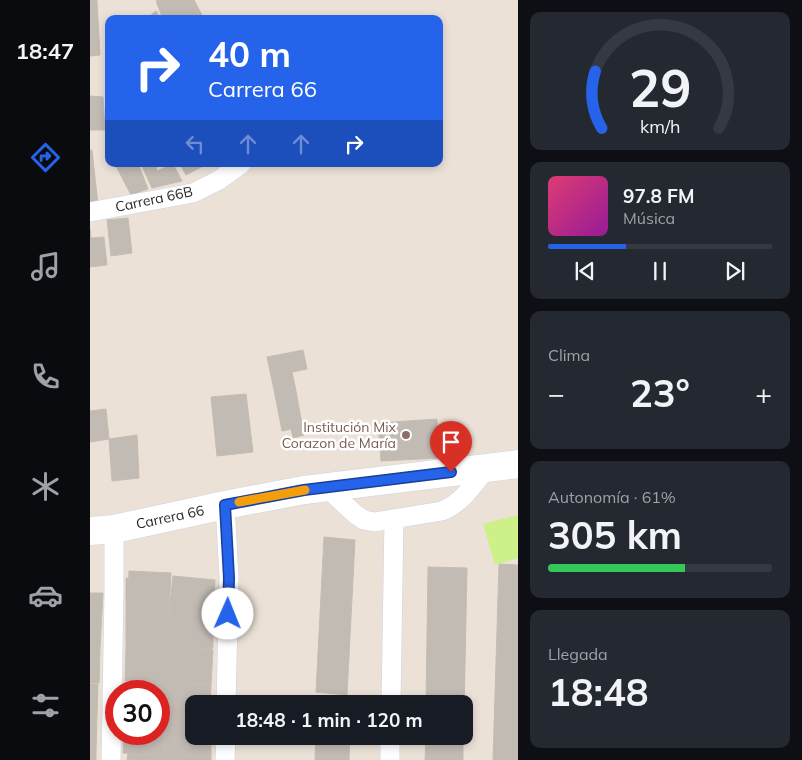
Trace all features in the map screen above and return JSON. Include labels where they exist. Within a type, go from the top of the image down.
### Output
[{"type":"street","name":"Carrera 66B","points":[[90,212],[193,194],[237,167]]},
{"type":"street","name":"Carrera 66","points":[[102,530],[304,490],[518,464]]},
{"type":"street","points":[[327,488],[355,514],[364,520],[375,522],[450,508],[459,502],[487,468]]},
{"type":"street","points":[[225,505],[229,578],[226,695]]},
{"type":"street","points":[[391,695],[394,519]]},
{"type":"street","points":[[102,530],[114,593],[111,760]]},
{"type":"street","points":[[225,760],[226,745]]},
{"type":"street","points":[[390,745],[390,760]]},
{"type":"green space","points":[[518,515],[518,558],[495,565],[483,524]]},
{"type":"building","points":[[90,0],[97,0],[100,55],[90,56]]},
{"type":"building","points":[[194,0],[202,15],[161,15],[156,1]]},
{"type":"building","points":[[90,96],[103,97],[105,130],[90,130]]},
{"type":"building","points":[[90,150],[92,150],[98,205],[90,205]]},
{"type":"building","points":[[117,167],[139,167],[148,189],[131,195]]},
{"type":"building","points":[[142,167],[156,167],[157,171],[166,167],[175,167],[182,181],[152,188]]},
{"type":"building","points":[[182,167],[201,167],[186,175]]},
{"type":"building","points":[[128,218],[132,253],[111,256],[107,220]]},
{"type":"building","points":[[90,229],[91,238],[104,237],[107,265],[90,267]]},
{"type":"building","points":[[303,350],[307,369],[292,372],[288,353]]},
{"type":"building","points":[[288,353],[295,386],[274,390],[267,357]]},
{"type":"building","points":[[295,386],[304,435],[293,438],[291,429],[282,431],[274,390]]},
{"type":"building","points":[[246,394],[253,452],[217,456],[211,397]]},
{"type":"building","points":[[106,409],[109,439],[90,442],[90,411]]},
{"type":"building","points":[[437,419],[439,458],[381,461],[378,423]]},
{"type":"building","points":[[137,435],[139,478],[112,481],[109,439]]},
{"type":"building","points":[[324,537],[355,540],[347,695],[316,692]]},
{"type":"building","points":[[499,564],[518,565],[518,760],[493,760]]},
{"type":"building","points":[[428,567],[467,568],[464,695],[426,695]]},
{"type":"building","points":[[129,571],[171,573],[169,613],[128,611]]},
{"type":"building","points":[[173,576],[215,580],[213,616],[169,613]]},
{"type":"building","points":[[126,578],[169,579],[168,615],[126,614]]},
{"type":"building","points":[[179,579],[213,581],[213,615],[178,614]]},
{"type":"building","points":[[90,593],[103,593],[100,648],[90,647]]},
{"type":"building","points":[[130,613],[169,613],[168,647],[129,646]]},
{"type":"building","points":[[169,613],[213,616],[212,649],[168,647]]},
{"type":"building","points":[[126,614],[168,615],[168,650],[126,649]]},
{"type":"building","points":[[178,614],[213,615],[213,648],[177,651]]},
{"type":"building","points":[[129,646],[168,647],[166,676],[128,675]]},
{"type":"building","points":[[90,647],[100,648],[99,683],[90,683]]},
{"type":"building","points":[[168,647],[213,650],[211,685],[170,683],[170,680],[166,680]]},
{"type":"building","points":[[126,649],[169,651],[169,680],[125,680]]},
{"type":"building","points":[[211,650],[209,683],[176,683],[177,651]]},
{"type":"building","points":[[128,675],[166,676],[166,680],[128,680]]},
{"type":"building","points":[[170,683],[211,685],[210,695],[185,695],[185,720],[170,719]]},
{"type":"building","points":[[176,683],[209,683],[210,695],[185,695],[185,718],[174,717]]},
{"type":"building","points":[[90,684],[98,684],[97,717],[90,717]]},
{"type":"building","points":[[90,717],[97,717],[96,752],[90,752]]},
{"type":"building","points":[[174,717],[185,718],[185,745],[211,745],[211,756],[174,756]]},
{"type":"building","points":[[170,719],[185,720],[185,745],[209,745],[208,756],[165,756],[165,745],[170,745]]},
{"type":"building","points":[[123,745],[163,745],[163,755],[123,753]]},
{"type":"building","points":[[128,745],[165,745],[165,756],[128,754]]},
{"type":"building","points":[[316,745],[350,745],[349,760],[315,760]]},
{"type":"building","points":[[426,745],[463,745],[463,760],[425,760]]},
{"type":"building","points":[[90,752],[96,752],[96,760],[90,760]]},
{"type":"building","points":[[128,754],[165,756],[165,760],[127,760]]},
{"type":"building","points":[[129,755],[162,756],[162,760],[129,760]]},
{"type":"building","points":[[165,756],[208,756],[208,760],[165,760]]},
{"type":"building","points":[[174,756],[211,756],[211,760],[174,760]]},
{"type":"slow traffic","points":[[239,502],[305,490]]},
{"type":"place","name":"Institución Mix Corazon de María","points":[[406,435]]},
{"type":"route","points":[[228,614],[229,578],[225,505],[304,490],[451,472]]}]
